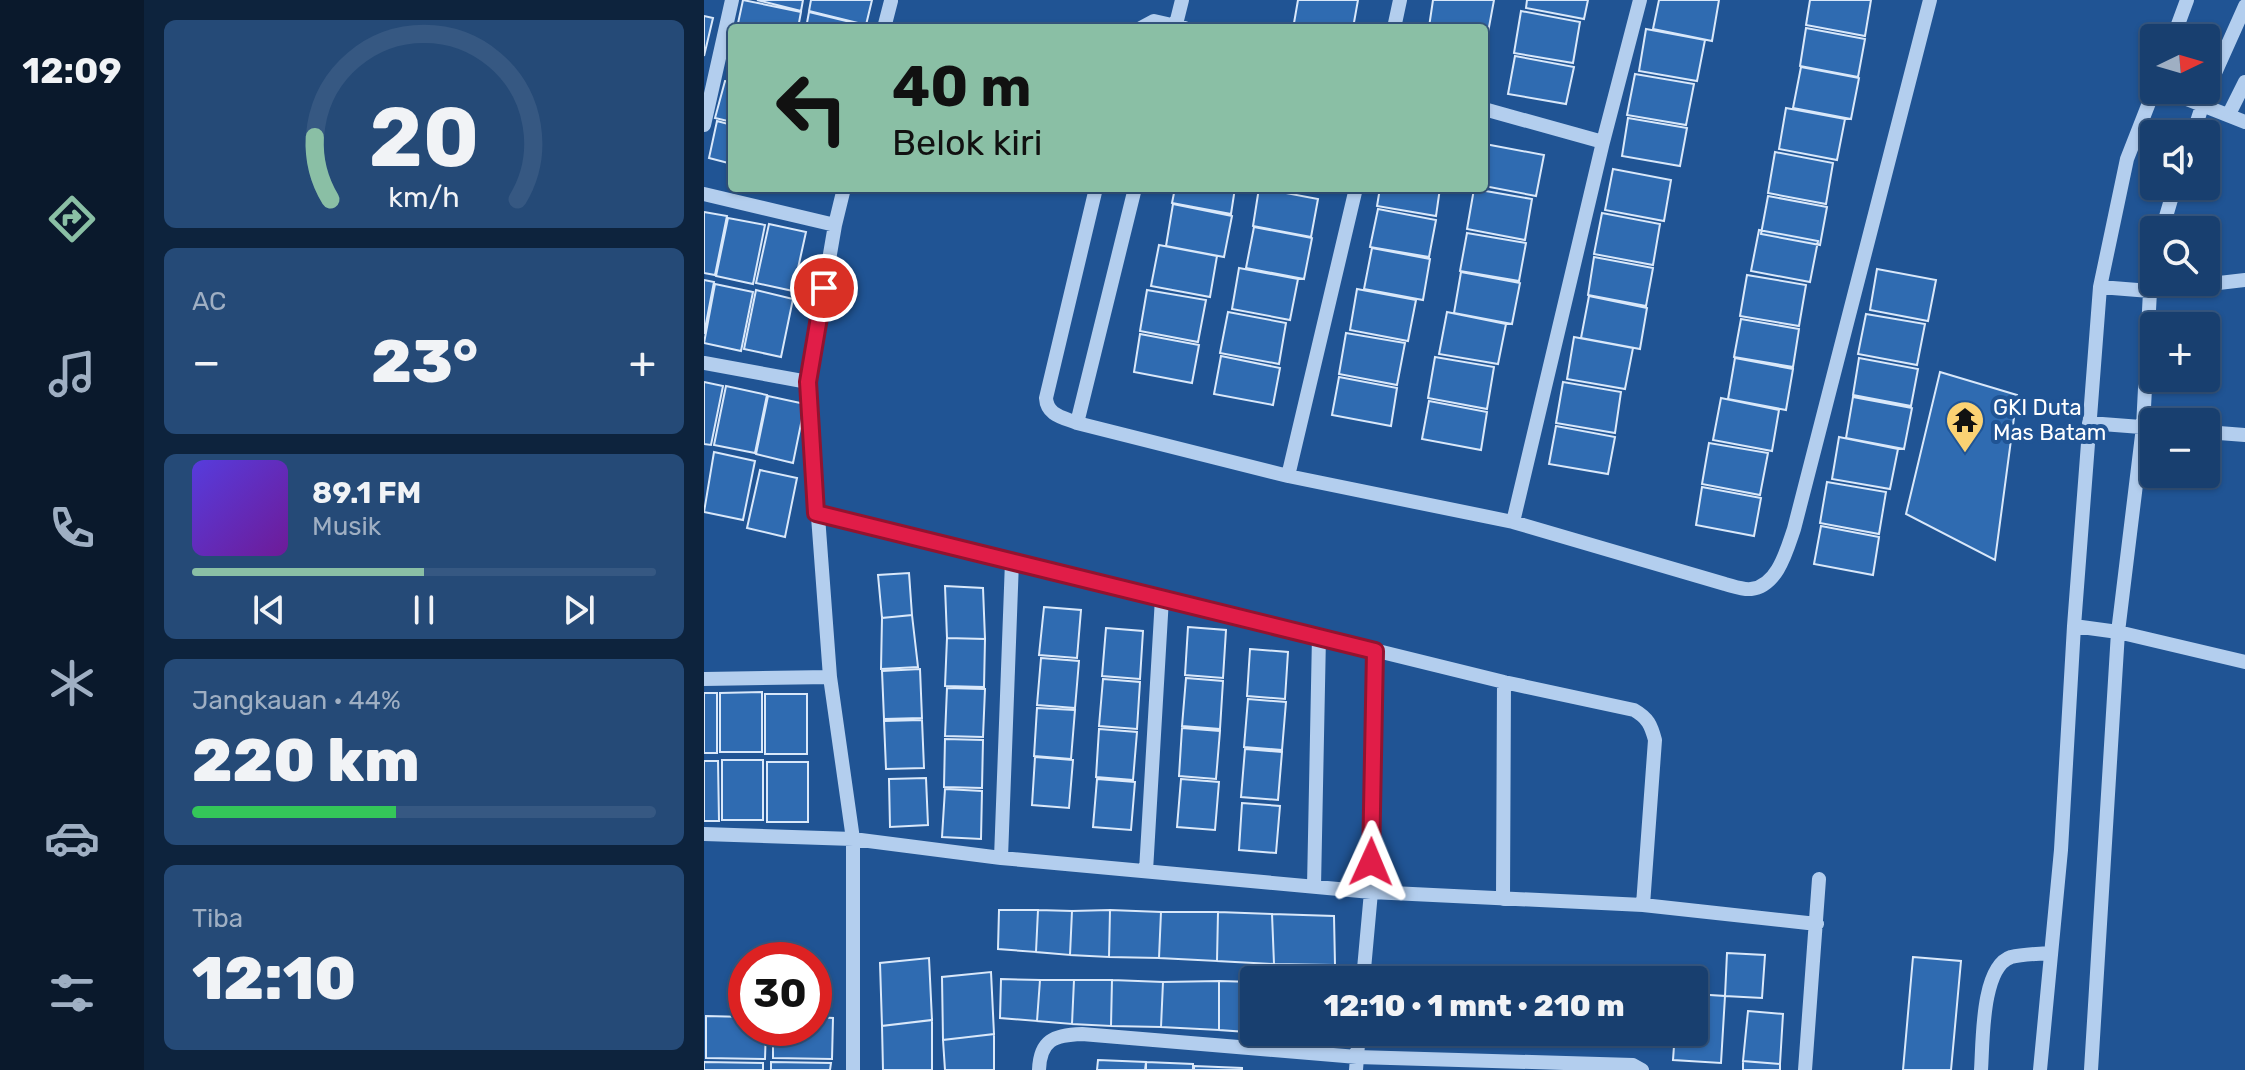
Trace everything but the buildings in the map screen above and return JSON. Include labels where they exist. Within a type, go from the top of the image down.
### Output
[{"type":"street","points":[[704,125],[732,0]]},
{"type":"street","points":[[1179,24],[1182,0]]},
{"type":"street","points":[[1395,24],[1400,0]]},
{"type":"street","points":[[1513,522],[1640,0]]},
{"type":"street","points":[[1095,192],[1046,398],[1046,405],[1054,415],[1288,476],[1513,522],[1725,584],[1753,589],[1770,579],[1784,557],[1794,529],[1930,0]]},
{"type":"street","points":[[2178,24],[2187,0]]},
{"type":"street","points":[[885,24],[891,1]]},
{"type":"street","points":[[2199,120],[2207,91],[2245,6]]},
{"type":"street","points":[[2229,114],[2245,82]]},
{"type":"street","points":[[2040,1070],[2062,835],[2074,626],[2100,287],[2127,159],[2149,104]]},
{"type":"street","points":[[2197,104],[2245,122]]},
{"type":"street","points":[[1488,110],[1603,142]]},
{"type":"street","points":[[843,192],[808,382],[830,677],[853,839],[853,1070]]},
{"type":"street","points":[[1077,423],[1134,192]]},
{"type":"street","points":[[1288,476],[1355,192]]},
{"type":"street","points":[[704,194],[835,225]]},
{"type":"street","points":[[2220,283],[2245,280]]},
{"type":"street","points":[[2100,287],[2140,290]]},
{"type":"street","points":[[2148,408],[2150,296]]},
{"type":"street","points":[[704,363],[808,382]]},
{"type":"street","points":[[2089,423],[2140,427]]},
{"type":"street","points":[[2220,433],[2245,435]]},
{"type":"street","points":[[2091,1070],[2118,632],[2140,482]]},
{"type":"street","points":[[816,513],[1375,651],[1634,710],[1645,716],[1652,726],[1655,740],[1643,905]]},
{"type":"street","points":[[1001,858],[1012,561]]},
{"type":"street","points":[[1146,871],[1162,598]]},
{"type":"street","points":[[2074,626],[2118,632],[2245,662]]},
{"type":"street","points":[[1314,887],[1319,636]]},
{"type":"street","points":[[1364,966],[1371,892],[1375,651]]},
{"type":"street","points":[[704,679],[830,677]]},
{"type":"street","points":[[1503,899],[1504,682]]},
{"type":"street","points":[[704,834],[853,839],[1001,858],[1314,887],[1643,905],[1817,924]]},
{"type":"street","points":[[1805,1070],[1819,879]]},
{"type":"street","points":[[1981,1070],[1992,975],[2009,957],[2050,953]]},
{"type":"street","points":[[1039,1070],[1039,1054],[1050,1040],[1065,1035],[1356,1063],[1633,1065],[1642,1070]]},
{"type":"place","name":"GKI Duta Mas Batam","points":[[1965,454]]},
{"type":"route","points":[[824,288],[808,382],[816,513],[1375,651],[1371,862]]}]
